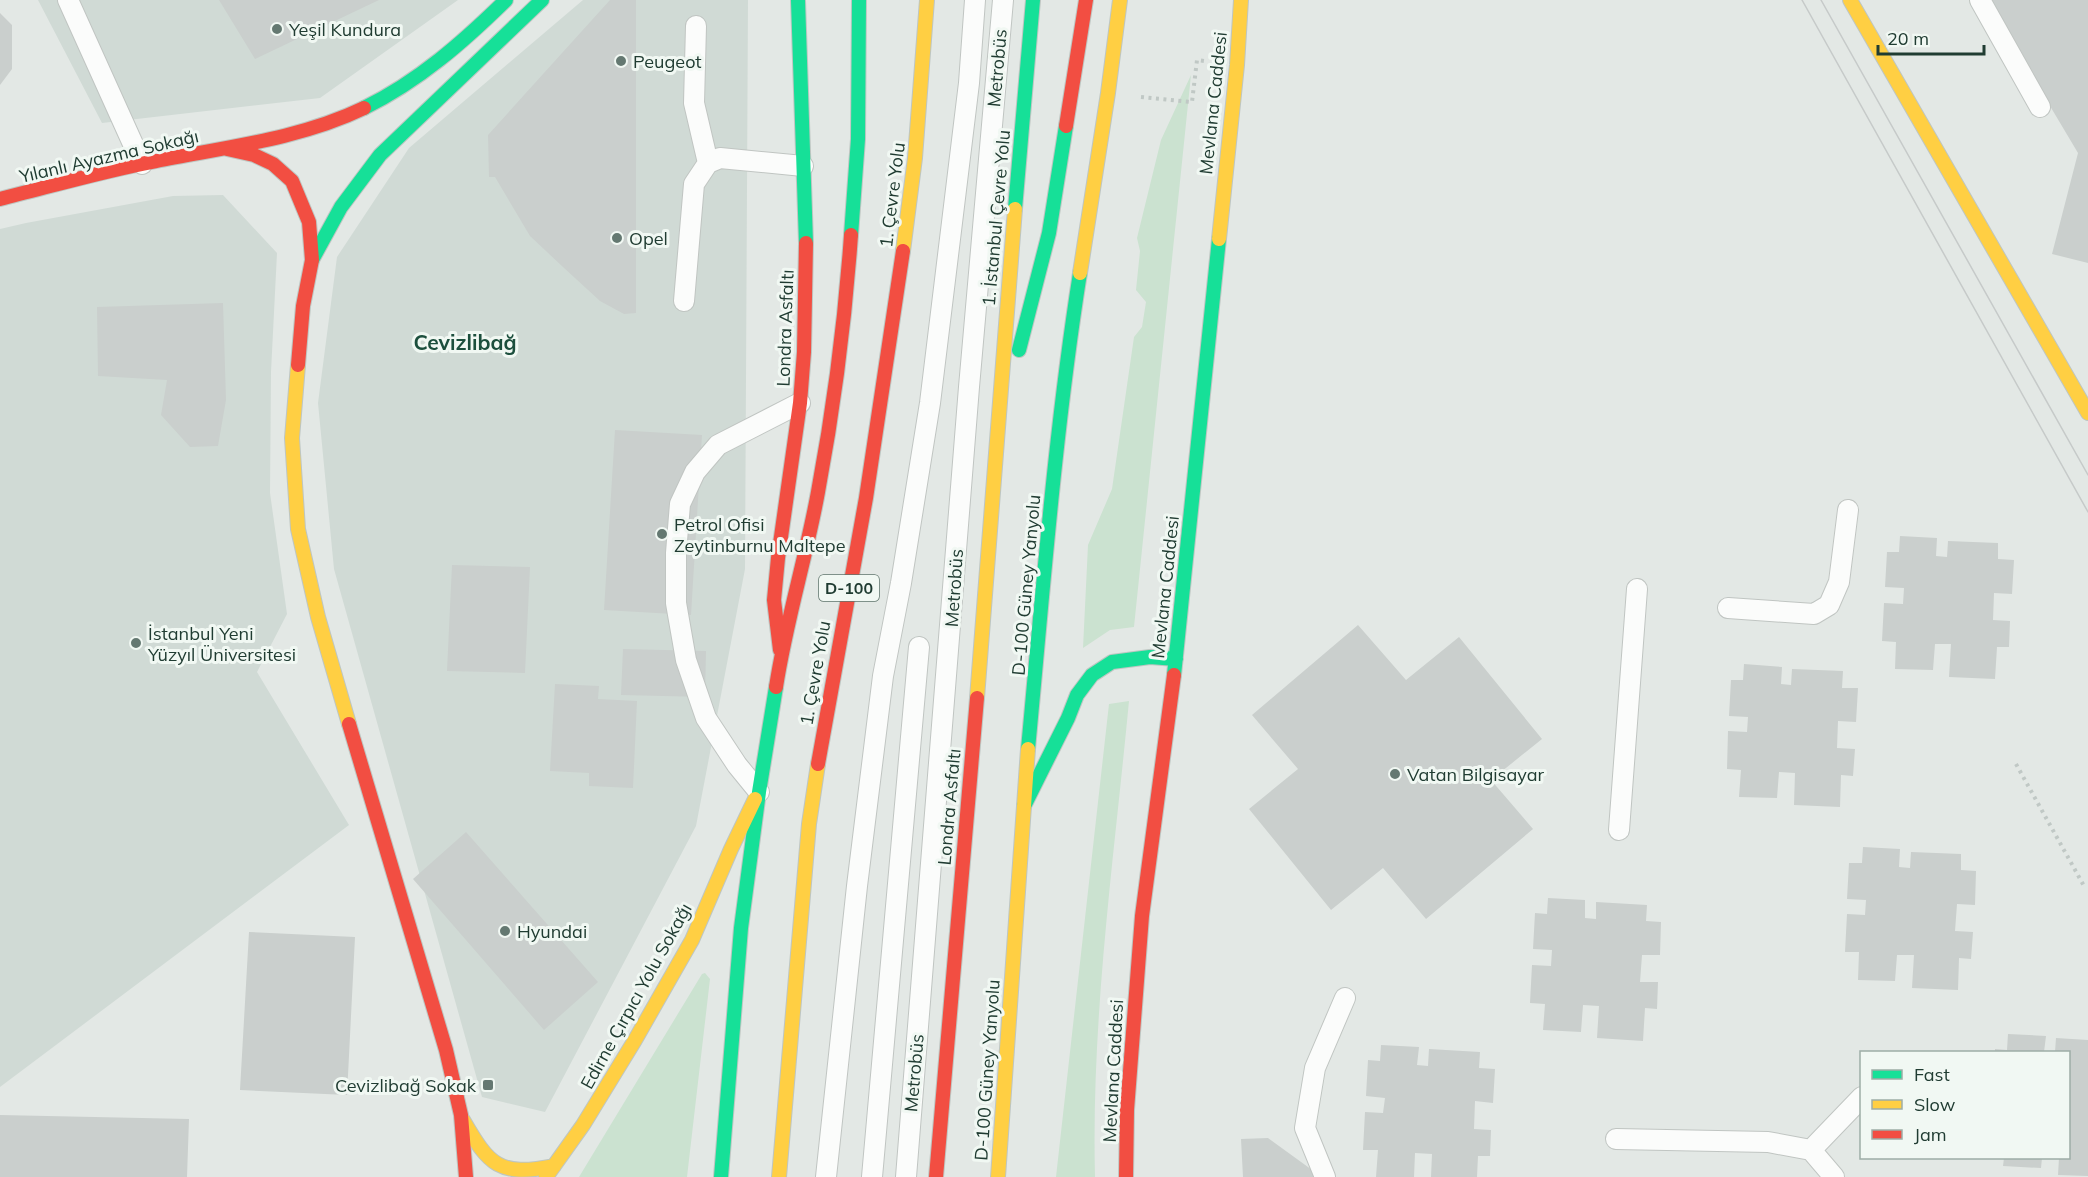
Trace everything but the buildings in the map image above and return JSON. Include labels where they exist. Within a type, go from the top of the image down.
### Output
[{"type":"main road","name":"Yılanlı Ayazma Sokağı","points":[[0,199],[142,164],[227,149],[298,131],[340,117],[385,97],[425,73],[459,46],[506,0]]},
{"type":"main road","points":[[312,260],[341,207],[380,155],[542,0]]},
{"type":"main road","name":"Londra Asfaltı","points":[[781,655],[774,600],[800,403],[804,352],[806,258],[798,0]]},
{"type":"main road","points":[[721,1177],[741,928],[759,792],[781,655],[818,494],[838,373],[850,255],[858,139],[859,0]]},
{"type":"main road","name":"1. Çevre Yolu","points":[[779,1177],[809,824],[828,701],[866,498],[896,313],[915,158],[927,0]]},
{"type":"main road","name":"1. İstanbul Çevre Yolu","points":[[996,439],[1033,0]]},
{"type":"main road","points":[[996,439],[1049,233],[1086,0]]},
{"type":"main road","name":"D-100 Güney Yanyolu","points":[[998,1177],[1023,808],[1054,471],[1068,351],[1120,0]]},
{"type":"main road","name":"Mevlana Caddesi","points":[[1126,1177],[1126,1110],[1140,937],[1176,659],[1237,64],[1241,0]]},
{"type":"main road","points":[[1850,0],[2088,413]]},
{"type":"main road","points":[[227,149],[254,155],[273,164],[292,181],[309,222],[312,260],[303,306],[292,438],[298,529],[318,617],[446,1050],[461,1115],[466,1177]]},
{"type":"main road","name":"Londra Asfaltı","points":[[936,1177],[986,587],[996,439]]},
{"type":"main road","points":[[1023,808],[1077,695],[1092,675],[1112,662],[1150,657],[1176,659]]},
{"type":"main road","name":"Edirne Çırpıcı Yolu Sokağı","points":[[550,1172],[584,1125],[692,940],[731,849],[759,792]]},
{"type":"main road","points":[[461,1115],[481,1151],[496,1166],[511,1175],[550,1172]]},
{"type":"lane","points":[[68,0],[142,164]]},
{"type":"lane","points":[[826,1177],[883,676],[901,583],[930,403],[969,83],[975,0]]},
{"type":"lane","name":"Metrobüs","points":[[906,1177],[969,387],[1003,0]]},
{"type":"lane","points":[[1980,0],[2040,107]]},
{"type":"lane","points":[[696,26],[694,103],[708,163]]},
{"type":"lane","points":[[684,301],[694,184],[708,163],[720,158],[803,166]]},
{"type":"lane","points":[[759,792],[737,765],[706,718],[686,660],[676,603],[676,553],[680,504],[695,472],[718,445],[800,403]]},
{"type":"lane","points":[[1728,608],[1814,614],[1829,606],[1839,582],[1848,510]]},
{"type":"lane","points":[[1619,830],[1637,589]]},
{"type":"lane","points":[[889,644],[949,649]]},
{"type":"lane","points":[[872,1177],[919,647]]},
{"type":"lane","points":[[1325,1177],[1305,1128],[1315,1068],[1345,998]]},
{"type":"lane","points":[[1810,1150],[1860,1099]]},
{"type":"lane","points":[[1616,1139],[1768,1142],[1810,1150],[1834,1177]]},
{"type":"path","points":[[1108,93],[1192,102],[1197,60],[1237,64]]},
{"type":"path","points":[[2016,764],[2084,886]]},
{"type":"shaded area","points":[[38,0],[458,0],[320,98],[102,123]]},
{"type":"shaded area","points":[[583,0],[748,0],[745,569],[696,826],[545,1112],[482,1097],[334,569],[318,403],[337,257],[409,148]]},
{"type":"shaded area","name":"İstanbul Yeni Yüzyıl Üniversitesi","points":[[223,195],[277,253],[271,372],[270,493],[287,614],[257,672],[349,825],[0,1087],[0,229],[173,196]]},
{"type":"green space","points":[[1191,75],[1134,627],[1110,630],[1083,648],[1088,545],[1112,489],[1134,337],[1142,327],[1146,302],[1136,290],[1140,251],[1137,238],[1161,140]]},
{"type":"green space","points":[[1129,701],[1100,998],[1095,1177],[1056,1177],[1109,704]]},
{"type":"green space","points":[[705,973],[710,979],[687,1177],[579,1177],[702,974]]},
{"type":"tram line","points":[[1802,0],[2088,512]]},
{"type":"tram line","points":[[1821,0],[2088,475]]},
{"type":"traffic: fast","points":[[364,108],[403,86],[440,60],[506,0]]},
{"type":"traffic: fast","points":[[312,260],[341,207],[380,155],[542,0]]},
{"type":"traffic: fast","points":[[798,0],[806,243]]},
{"type":"traffic: fast","points":[[851,235],[858,139],[859,0]]},
{"type":"traffic: fast","points":[[1015,209],[1033,0]]},
{"type":"traffic: fast","points":[[1019,350],[1049,233],[1066,126]]},
{"type":"traffic: fast","points":[[1174,675],[1219,239]]},
{"type":"traffic: fast","points":[[1028,749],[1044,570],[1071,332],[1080,273]]},
{"type":"traffic: fast","points":[[1024,806],[1077,695],[1092,675],[1112,662],[1150,657],[1176,659]]},
{"type":"traffic: fast","points":[[721,1177],[741,928],[776,687]]},
{"type":"traffic: slow","points":[[903,251],[915,158],[927,0]]},
{"type":"traffic: slow","points":[[1080,273],[1120,0]]},
{"type":"traffic: slow","points":[[1219,239],[1237,65],[1241,0]]},
{"type":"traffic: slow","points":[[1850,0],[2088,413]]},
{"type":"traffic: slow","points":[[977,698],[1015,209]]},
{"type":"traffic: slow","points":[[298,365],[292,438],[298,529],[318,617],[349,724]]},
{"type":"traffic: slow","points":[[998,1177],[1028,749]]},
{"type":"traffic: slow","points":[[779,1177],[809,824],[818,764]]},
{"type":"traffic: slow","points":[[546,1177],[583,1125],[692,940],[755,799]]},
{"type":"traffic: slow","points":[[463,1120],[480,1148],[498,1164],[520,1170],[554,1166]]},
{"type":"traffic: jam","points":[[1066,126],[1086,0]]},
{"type":"traffic: jam","points":[[0,199],[117,169],[289,135],[340,119],[364,108]]},
{"type":"traffic: jam","points":[[227,149],[254,155],[273,164],[292,181],[309,222],[312,260],[303,306],[298,365]]},
{"type":"traffic: jam","points":[[776,687],[824,460],[846,299],[851,235]]},
{"type":"traffic: jam","points":[[780,650],[774,600],[800,403],[804,352],[806,243]]},
{"type":"traffic: jam","points":[[818,764],[866,498],[903,251]]},
{"type":"traffic: jam","points":[[1126,1177],[1127,1110],[1142,916],[1174,675]]},
{"type":"traffic: jam","points":[[936,1177],[977,698]]},
{"type":"traffic: jam","points":[[349,724],[446,1050],[461,1115],[466,1177]]},
{"type":"place","name":"Yeşil Kundura","points":[[277,29]]},
{"type":"place","name":"Peugeot","points":[[621,61]]},
{"type":"place","name":"Opel","points":[[617,238]]},
{"type":"place","name":"Petrol Ofisi Zeytinburnu Maltepe","points":[[662,534]]},
{"type":"place","name":"İstanbul Yeni Yüzyıl Üniversitesi","points":[[136,643]]},
{"type":"place","name":"Vatan Bilgisayar","points":[[1395,774]]},
{"type":"place","name":"Hyundai","points":[[505,931]]},
{"type":"place","name":"Cevizlibağ Sokak","points":[[488,1085]]},
{"type":"district","name":"Cevizlibağ","points":[[465,342]]}]
